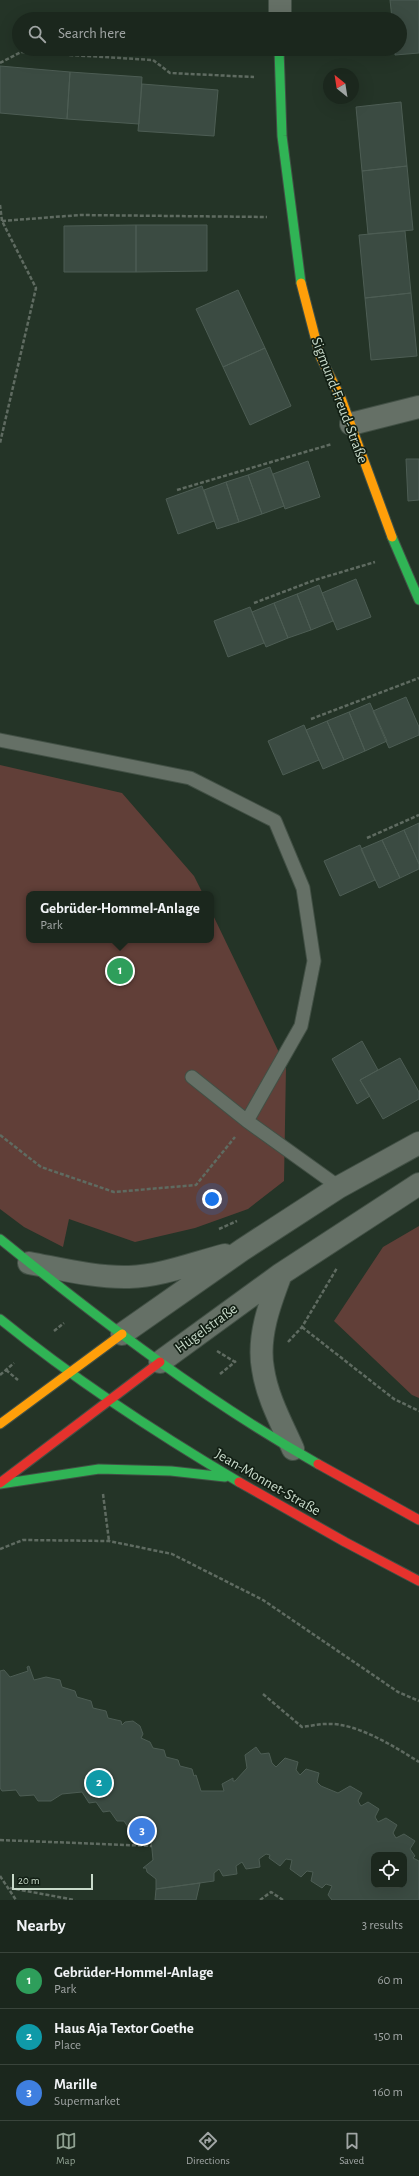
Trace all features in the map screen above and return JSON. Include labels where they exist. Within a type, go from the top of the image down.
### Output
[{"type":"main road","name":"Sigmund-Freud-Straße","points":[[279,56],[282,136],[292,217],[301,282],[320,356],[341,398],[399,555],[419,600]]},
{"type":"main road","points":[[0,1240],[84,1307],[217,1401],[293,1449],[419,1520]]},
{"type":"main road","name":"Jean-Monnet-Straße","points":[[0,1319],[68,1372],[152,1430],[309,1523],[419,1581]]},
{"type":"main road","points":[[0,1424],[68,1372],[122,1334]]},
{"type":"main road","name":"Hügelstraße","points":[[0,1483],[160,1362]]},
{"type":"main road","points":[[0,1483],[99,1469],[171,1471],[232,1477]]},
{"type":"street","points":[[280,0],[280,12]]},
{"type":"street","points":[[353,431],[419,407]]},
{"type":"street","points":[[122,1334],[242,1250],[339,1187],[419,1143]]},
{"type":"street","name":"Hügelstraße","points":[[160,1362],[281,1274],[419,1184]]},
{"type":"street","points":[[28,1263],[88,1274],[130,1277],[176,1268],[242,1250]]},
{"type":"street","points":[[281,1274],[271,1300],[265,1322],[262,1351],[263,1369],[272,1402],[293,1449]]},
{"type":"lane","points":[[0,740],[190,778],[276,821],[303,888],[314,961],[301,1026],[247,1121]]},
{"type":"lane","points":[[192,1077],[247,1121],[339,1187]]},
{"type":"path","points":[[0,63],[14,56]]},
{"type":"path","points":[[88,56],[153,60],[170,73],[279,78]]},
{"type":"path","points":[[0,205],[2,221],[36,288],[0,443]]},
{"type":"path","points":[[2,221],[80,215],[292,217]]},
{"type":"path","points":[[177,490],[353,431]]},
{"type":"path","points":[[254,603],[315,580],[399,555]]},
{"type":"path","points":[[311,719],[419,678]]},
{"type":"path","points":[[367,838],[419,815]]},
{"type":"path","points":[[0,1135],[41,1167],[114,1192],[196,1185],[247,1121]]},
{"type":"path","points":[[214,1231],[240,1219]]},
{"type":"path","points":[[284,1346],[302,1327],[338,1267]]},
{"type":"path","points":[[302,1327],[394,1399],[419,1411]]},
{"type":"path","points":[[215,1350],[235,1362],[215,1378]]},
{"type":"path","points":[[0,1375],[19,1359]]},
{"type":"path","points":[[102,1491],[110,1541]]},
{"type":"path","points":[[0,1549],[23,1540],[110,1541],[172,1554],[263,1600],[398,1692],[419,1701]]},
{"type":"path","points":[[263,1694],[302,1727],[327,1724],[346,1726],[394,1746],[419,1762]]},
{"type":"path","points":[[0,1840],[152,1846]]},
{"type":"path","points":[[0,1876],[10,1888],[16,1900]]},
{"type":"path","points":[[10,1888],[75,1900]]},
{"type":"path","points":[[260,1900],[271,1892],[284,1900]]},
{"type":"shaded area","points":[[0,765],[122,793],[194,876],[202,891],[26,891],[26,943],[214,943],[214,917],[286,1067],[284,1181],[248,1209],[195,1228],[135,1242],[69,1219],[63,1247],[24,1227],[0,1209]]},
{"type":"shaded area","points":[[419,1226],[419,1398],[412,1395],[334,1321],[383,1247]]},
{"type":"building","points":[[390,0],[419,0],[419,53],[407,54],[407,12],[391,12]]},
{"type":"building","points":[[0,66],[70,72],[67,119],[0,113]]},
{"type":"building","points":[[70,72],[142,77],[139,124],[67,119]]},
{"type":"building","points":[[142,84],[218,90],[214,136],[138,131]]},
{"type":"building","points":[[401,102],[407,166],[362,171],[356,107]]},
{"type":"building","points":[[407,166],[413,230],[368,234],[362,171]]},
{"type":"building","points":[[136,225],[207,225],[207,271],[136,272]]},
{"type":"building","points":[[136,225],[136,272],[64,272],[64,226]]},
{"type":"building","points":[[405,231],[411,293],[365,298],[359,235]]},
{"type":"building","points":[[238,290],[265,348],[223,367],[196,309]]},
{"type":"building","points":[[411,293],[417,356],[371,360],[365,298]]},
{"type":"building","points":[[265,348],[291,406],[250,425],[223,367]]},
{"type":"building","points":[[406,459],[419,459],[419,500],[408,501]]},
{"type":"building","points":[[308,461],[320,497],[285,509],[273,474]]},
{"type":"building","points":[[270,467],[284,506],[262,514],[248,475]]},
{"type":"building","points":[[248,475],[262,514],[239,522],[226,482]]},
{"type":"building","points":[[226,482],[239,522],[217,529],[204,490]]},
{"type":"building","points":[[202,486],[214,521],[178,534],[166,499]]},
{"type":"building","points":[[356,579],[371,617],[337,630],[322,593]]},
{"type":"building","points":[[319,585],[333,621],[311,630],[297,594]]},
{"type":"building","points":[[297,594],[311,630],[288,638],[274,603]]},
{"type":"building","points":[[274,603],[288,638],[266,647],[252,612]]},
{"type":"building","points":[[250,607],[264,643],[228,657],[214,621]]},
{"type":"building","points":[[406,697],[419,727],[419,735],[389,748],[373,711]]},
{"type":"building","points":[[370,703],[387,741],[365,751],[349,712]]},
{"type":"building","points":[[349,712],[365,751],[344,760],[327,721]]},
{"type":"building","points":[[327,721],[344,760],[323,769],[306,730]]},
{"type":"building","points":[[304,725],[319,760],[283,775],[268,741]]},
{"type":"building","points":[[419,823],[419,864],[404,830]]},
{"type":"building","points":[[404,830],[419,864],[419,869],[400,878],[382,840]]},
{"type":"building","points":[[382,840],[400,878],[379,888],[361,849]]},
{"type":"building","points":[[360,845],[375,880],[340,896],[324,861]]},
{"type":"building","points":[[362,1041],[378,1070],[360,1080],[370,1096],[357,1104],[332,1059]]},
{"type":"building","points":[[400,1058],[419,1092],[419,1099],[383,1119],[360,1080]]},
{"type":"building","points":[[29,1666],[34,1680],[46,1677],[60,1680],[62,1687],[75,1691],[77,1697],[91,1701],[93,1708],[106,1711],[108,1718],[121,1721],[122,1725],[125,1722],[133,1721],[140,1726],[143,1734],[141,1738],[150,1742],[153,1748],[164,1750],[166,1757],[178,1760],[180,1766],[192,1769],[194,1776],[196,1775],[201,1791],[224,1791],[222,1784],[233,1778],[233,1781],[235,1781],[247,1768],[245,1755],[256,1747],[261,1754],[269,1753],[272,1763],[276,1767],[285,1758],[298,1762],[296,1770],[300,1775],[306,1769],[319,1773],[317,1782],[321,1786],[338,1793],[350,1786],[362,1793],[358,1801],[361,1806],[368,1802],[379,1809],[375,1817],[378,1822],[386,1818],[397,1825],[393,1833],[396,1838],[404,1834],[415,1841],[410,1849],[415,1856],[413,1858],[419,1861],[419,1900],[332,1900],[328,1895],[332,1886],[326,1884],[322,1888],[311,1881],[313,1872],[307,1871],[301,1877],[290,1869],[292,1860],[286,1859],[280,1866],[269,1858],[270,1855],[266,1854],[259,1859],[260,1867],[246,1869],[242,1862],[236,1866],[237,1874],[223,1876],[219,1869],[214,1873],[214,1881],[156,1889],[156,1879],[147,1872],[146,1868],[143,1868],[153,1860],[151,1839],[144,1839],[137,1829],[130,1830],[124,1821],[117,1821],[110,1811],[103,1812],[96,1802],[89,1803],[82,1792],[62,1794],[51,1801],[38,1801],[34,1795],[20,1796],[16,1790],[2,1791],[0,1788],[0,1671],[4,1670],[10,1677],[28,1671],[27,1667]]},
{"type":"building","points":[[200,1883],[196,1900],[155,1900],[156,1889]]},
{"type":"traffic: fast","points":[[279,56],[282,136],[301,283]]},
{"type":"traffic: fast","points":[[392,537],[419,600]]},
{"type":"traffic: fast","points":[[0,1239],[76,1300],[154,1358],[235,1413],[318,1464]]},
{"type":"traffic: fast","points":[[0,1319],[28,1342],[116,1405],[239,1482]]},
{"type":"traffic: fast","points":[[0,1484],[99,1469],[171,1471],[225,1477]]},
{"type":"traffic: slow","points":[[301,283],[320,356],[341,398],[392,537]]},
{"type":"traffic: slow","points":[[0,1424],[122,1334]]},
{"type":"traffic: jam","points":[[0,1483],[160,1362]]},
{"type":"traffic: jam","points":[[318,1464],[419,1520]]},
{"type":"traffic: jam","points":[[239,1482],[345,1542],[419,1581]]},
{"type":"place","name":"Gebrüder-Hommel-Anlage","points":[[120,971]]},
{"type":"place","name":"Haus Aja Textor Goethe","points":[[99,1783]]},
{"type":"place","name":"Marille","points":[[142,1831]]}]
